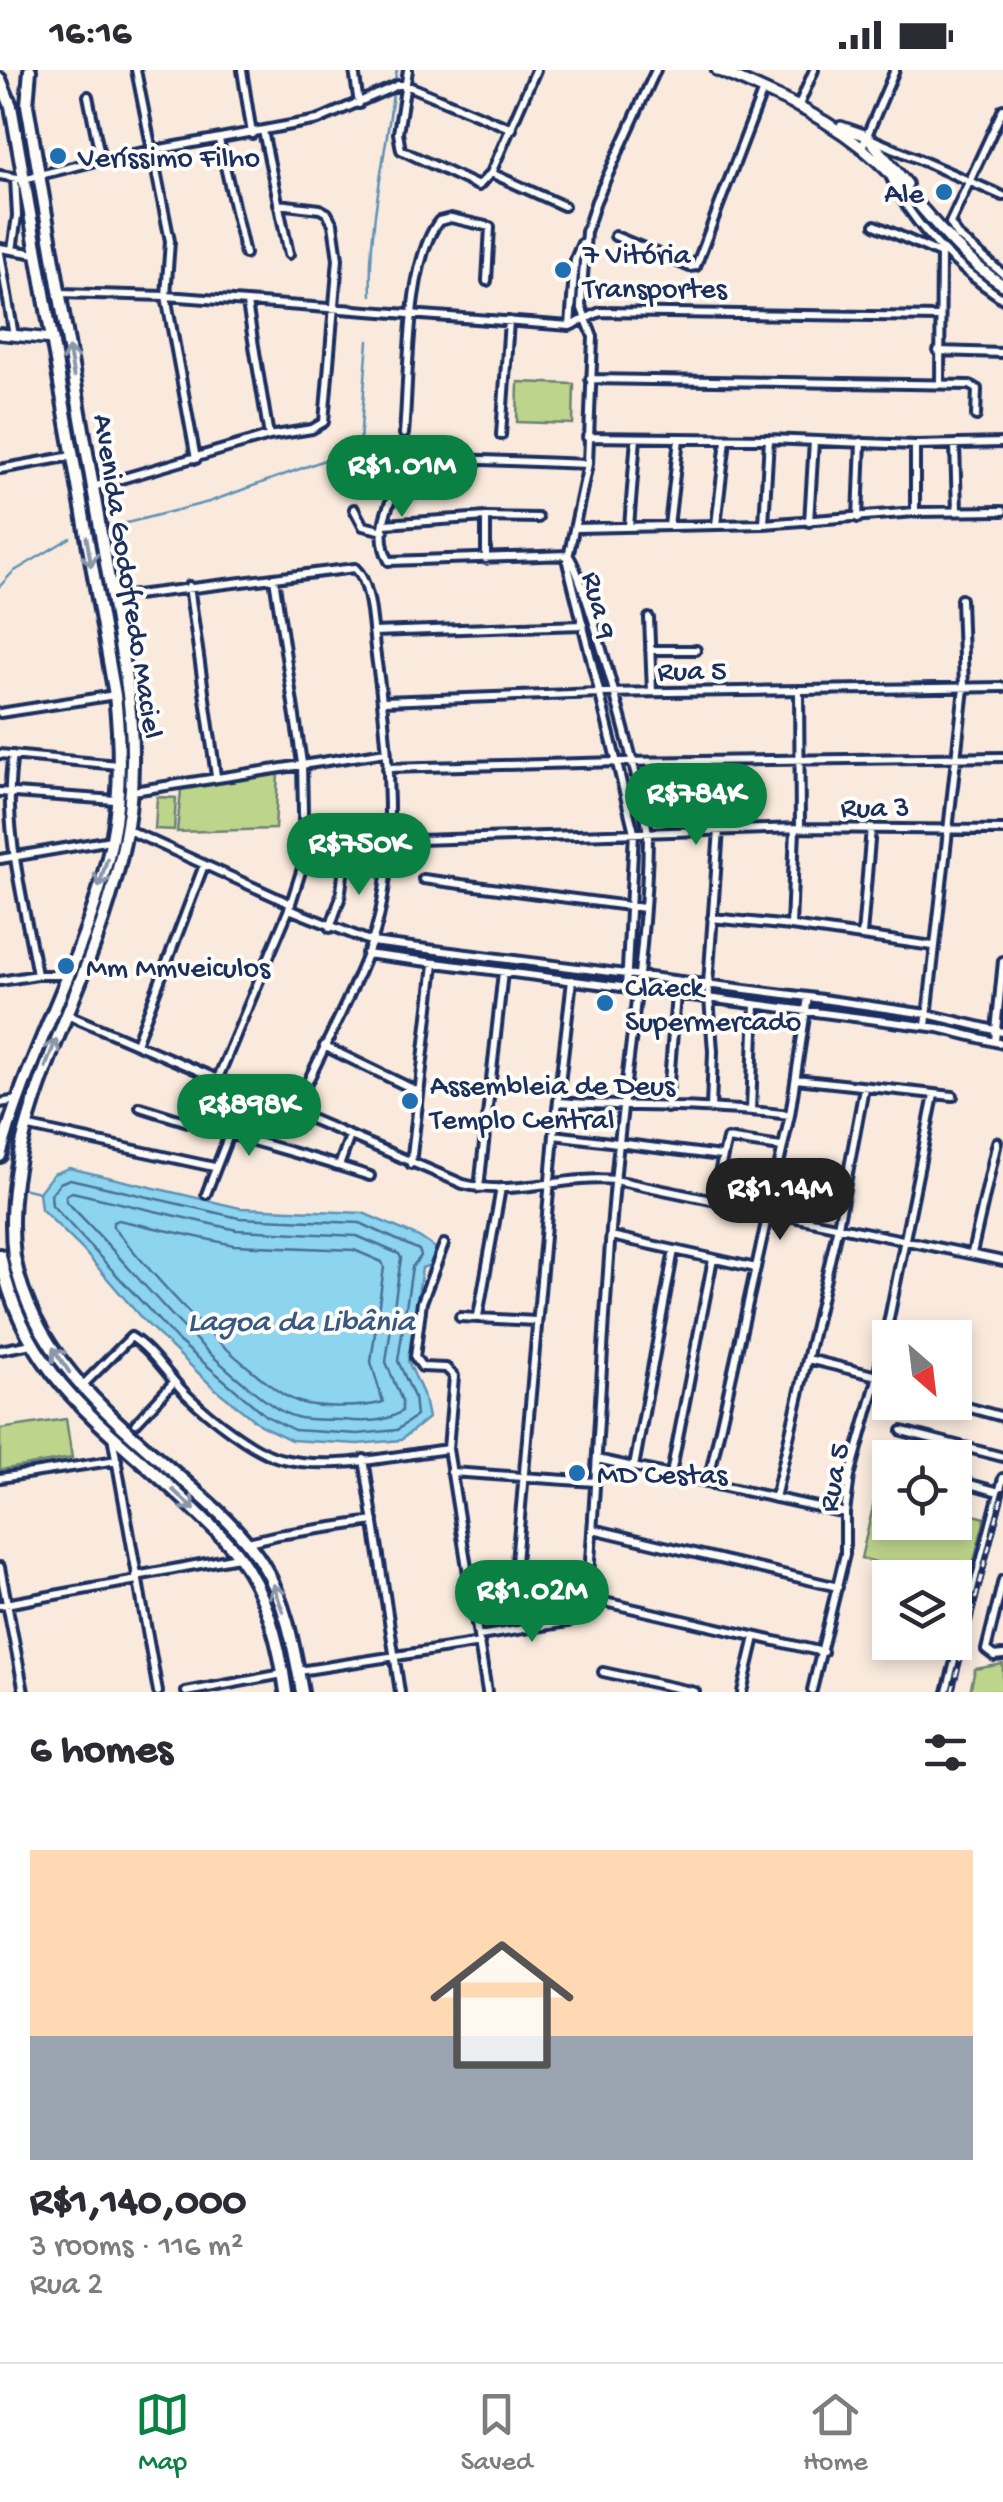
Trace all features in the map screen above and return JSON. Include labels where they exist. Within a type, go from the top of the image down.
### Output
[{"type":"main road","name":"Avenida Godofredo Maciel","points":[[30,70],[27,105],[130,705],[133,791],[128,830],[96,942],[24,1126],[11,1184],[10,1226],[19,1279],[48,1342],[81,1386],[247,1542],[272,1582],[290,1632],[302,1692]]},
{"type":"main road","name":"Avenida Godofredo Maciel","points":[[0,78],[53,339],[114,694],[118,766],[112,840],[89,920],[17,1100],[0,1156]]},
{"type":"main road","points":[[0,1254],[11,1298],[32,1344],[62,1387],[189,1504],[239,1556],[263,1603],[286,1692]]},
{"type":"street","points":[[136,70],[170,241],[166,296],[196,459]]},
{"type":"street","points":[[242,70],[252,134]]},
{"type":"street","points":[[354,70],[359,104]]},
{"type":"street","points":[[408,70],[398,142],[401,150],[474,186],[482,184],[492,173],[536,70]]},
{"type":"street","points":[[570,326],[575,259],[596,201],[656,70]]},
{"type":"street","points":[[717,70],[734,73],[834,125],[886,170],[960,251],[1003,285]]},
{"type":"street","points":[[798,105],[814,70]]},
{"type":"street","points":[[862,148],[895,70]]},
{"type":"street","points":[[0,175],[19,178],[318,120],[359,104],[390,86],[406,85],[512,128]]},
{"type":"street","points":[[616,236],[690,268],[696,266],[764,90]]},
{"type":"street","points":[[88,96],[100,160]]},
{"type":"street","points":[[1003,109],[950,223],[958,236],[1003,274]]},
{"type":"street","points":[[834,125],[1003,196]]},
{"type":"street","points":[[263,131],[289,254]]},
{"type":"street","points":[[867,136],[924,210]]},
{"type":"street","points":[[219,140],[246,254]]},
{"type":"street","points":[[886,170],[906,205],[941,251],[1003,298]]},
{"type":"street","points":[[492,173],[564,206]]},
{"type":"street","points":[[12,250],[19,178]]},
{"type":"street","points":[[92,488],[268,436],[320,426],[326,416],[338,258],[331,218],[320,209],[278,204]]},
{"type":"street","points":[[404,434],[420,260],[436,224],[450,218],[487,225],[492,233],[487,281]]},
{"type":"street","points":[[875,225],[941,251]]},
{"type":"street","points":[[400,483],[384,509],[388,560],[486,559],[569,549],[588,464],[592,337],[581,306],[586,232]]},
{"type":"street","points":[[14,336],[0,251],[36,254]]},
{"type":"street","points":[[940,384],[941,251]]},
{"type":"street","points":[[59,293],[166,296],[570,326],[600,312],[939,317]]},
{"type":"street","points":[[247,303],[268,436]]},
{"type":"street","points":[[500,435],[509,322]]},
{"type":"street","points":[[0,334],[53,339]]},
{"type":"street","points":[[938,351],[1003,353]]},
{"type":"street","points":[[590,378],[974,386],[976,416]]},
{"type":"street","points":[[587,437],[769,438],[916,445],[1003,443]]},
{"type":"street","points":[[629,528],[636,438]]},
{"type":"street","points":[[764,524],[769,438]]},
{"type":"street","points":[[668,526],[679,439]]},
{"type":"street","points":[[716,525],[726,440]]},
{"type":"street","points":[[808,522],[814,441]]},
{"type":"street","points":[[858,518],[862,442]]},
{"type":"street","points":[[955,444],[957,511]]},
{"type":"street","points":[[916,445],[916,512]]},
{"type":"street","points":[[0,469],[72,456]]},
{"type":"street","points":[[457,459],[588,464]]},
{"type":"street","points":[[364,481],[454,490]]},
{"type":"street","points":[[354,509],[363,526],[384,528],[486,517],[538,518]]},
{"type":"street","points":[[576,528],[808,522],[916,512],[1003,512]]},
{"type":"street","points":[[486,517],[486,559]]},
{"type":"street","name":"Rua 9","points":[[569,549],[568,570],[634,832],[626,989]]},
{"type":"street","name":"Rua 9","points":[[569,549],[578,568],[633,762],[648,832],[639,974],[615,1180],[587,1598]]},
{"type":"street","points":[[112,598],[354,568],[360,574],[383,702],[388,840],[372,942],[294,1111]]},
{"type":"street","points":[[218,1078],[290,906],[306,845],[302,763],[274,578]]},
{"type":"street","points":[[189,586],[216,776]]},
{"type":"street","points":[[926,1026],[964,688],[961,599]]},
{"type":"street","points":[[649,618],[652,692]]},
{"type":"street","points":[[372,632],[583,625]]},
{"type":"street","points":[[650,650],[696,650]]},
{"type":"street","name":"Rua 5","points":[[383,702],[600,693],[1003,687]]},
{"type":"street","points":[[792,926],[798,828],[799,690]]},
{"type":"street","points":[[0,713],[114,694]]},
{"type":"street","points":[[133,791],[386,752]]},
{"type":"street","points":[[0,754],[118,766]]},
{"type":"street","points":[[13,755],[4,792],[37,975]]},
{"type":"street","points":[[387,768],[1003,757]]},
{"type":"street","points":[[4,792],[116,800]]},
{"type":"street","points":[[862,936],[870,828]]},
{"type":"street","points":[[711,1109],[708,984],[720,829]]},
{"type":"street","name":"Rua 3","points":[[388,840],[720,829],[1003,830]]},
{"type":"street","points":[[128,830],[330,928],[372,942],[928,1014],[1000,1031]]},
{"type":"street","points":[[0,859],[112,840]]},
{"type":"street","points":[[330,928],[340,899],[345,859]]},
{"type":"street","points":[[137,1041],[204,865]]},
{"type":"street","points":[[423,879],[644,908]]},
{"type":"street","points":[[712,918],[933,946]]},
{"type":"street","points":[[366,954],[926,1026],[999,1043],[1003,961]]},
{"type":"street","points":[[411,1164],[434,964]]},
{"type":"street","points":[[556,978],[557,966]]},
{"type":"street","points":[[478,1188],[503,972]]},
{"type":"street","points":[[0,980],[67,975]]},
{"type":"street","points":[[514,1585],[549,1184],[572,980]]},
{"type":"street","points":[[667,1108],[676,994]]},
{"type":"street","points":[[708,1482],[790,1115],[808,997]]},
{"type":"street","points":[[750,1110],[755,1005]]},
{"type":"street","points":[[66,1014],[137,1041],[411,1164],[478,1188],[592,1178],[615,1180],[1003,1261]]},
{"type":"street","points":[[324,1046],[420,1092]]},
{"type":"street","points":[[796,1078],[953,1096]]},
{"type":"street","points":[[775,1498],[838,1226],[864,1088]]},
{"type":"street","points":[[206,1194],[246,1090]]},
{"type":"street","name":"Rua 5","points":[[888,1320],[934,1095]]},
{"type":"street","points":[[0,1103],[17,1100]]},
{"type":"street","points":[[558,1102],[790,1115]]},
{"type":"street","points":[[140,1107],[370,1176]]},
{"type":"street","points":[[24,1126],[214,1168]]},
{"type":"street","points":[[554,1135],[721,1156]]},
{"type":"street","points":[[339,1166],[350,1136]]},
{"type":"street","points":[[713,1200],[727,1138],[781,1148]]},
{"type":"street","points":[[972,1253],[996,1142]]},
{"type":"street","points":[[478,1316],[500,1188]]},
{"type":"street","points":[[612,1236],[756,1268]]},
{"type":"street","points":[[444,1244],[422,1302],[415,1357],[422,1366],[446,1368],[454,1376],[448,1448],[487,1692]]},
{"type":"street","points":[[634,1467],[674,1250]]},
{"type":"street","points":[[672,1474],[713,1258]]},
{"type":"street","points":[[460,1317],[536,1321]]},
{"type":"street","points":[[81,1386],[131,1338],[192,1400],[266,1453],[300,1461],[364,1460],[448,1448]]},
{"type":"street","points":[[0,1350],[32,1344]]},
{"type":"street","points":[[808,1359],[872,1379]]},
{"type":"street","points":[[136,1423],[174,1382]]},
{"type":"street","name":"Rua 5","points":[[812,1690],[845,1554],[850,1476],[872,1395]]},
{"type":"street","points":[[972,1409],[1003,1418]]},
{"type":"street","points":[[902,1430],[1003,1457]]},
{"type":"street","points":[[112,1435],[158,1692]]},
{"type":"street","points":[[597,1458],[845,1513]]},
{"type":"street","points":[[0,1478],[116,1460]]},
{"type":"street","points":[[364,1460],[400,1692]]},
{"type":"street","points":[[451,1472],[595,1482]]},
{"type":"street","points":[[948,1692],[1003,1478]]},
{"type":"street","points":[[972,1485],[1000,1492]]},
{"type":"street","points":[[247,1542],[374,1521]]},
{"type":"street","points":[[593,1529],[838,1587]]},
{"type":"street","points":[[4,1604],[239,1556]]},
{"type":"street","points":[[0,1568],[24,1692]]},
{"type":"street","points":[[1003,1580],[986,1650],[994,1656],[1003,1655]]},
{"type":"street","points":[[538,1596],[541,1626]]},
{"type":"street","points":[[298,1671],[394,1657],[573,1620],[587,1598],[823,1652]]},
{"type":"street","points":[[742,1692],[755,1637]]},
{"type":"street","points":[[603,1672],[695,1692]]},
{"type":"street","points":[[186,1692],[284,1674]]},
{"type":"green space","points":[[518,382],[574,384],[573,424],[517,422]]},
{"type":"green space","points":[[278,774],[275,829],[177,832],[181,790]]},
{"type":"green space","points":[[157,797],[176,798],[174,830],[155,829]]},
{"type":"green space","points":[[66,1419],[72,1458],[0,1470],[0,1429]]},
{"type":"green space","points":[[872,1511],[872,1540],[972,1540],[972,1515],[985,1518],[972,1569],[972,1560],[861,1558]]},
{"type":"green space","points":[[1003,1664],[1003,1692],[970,1692],[975,1669]]},
{"type":"water","name":"Lagoa da Libânia","points":[[69,1168],[240,1208],[363,1213],[419,1237],[438,1250],[433,1264],[422,1268],[408,1361],[423,1394],[428,1418],[401,1440],[358,1444],[291,1440],[260,1425],[213,1387],[143,1320],[82,1249],[41,1209],[39,1192],[53,1174]]},
{"type":"waterway","points":[[395,80],[397,70]]},
{"type":"waterway","points":[[371,295],[375,219],[393,93]]},
{"type":"waterway","points":[[111,527],[209,502],[330,458],[359,454],[368,341]]},
{"type":"waterway","points":[[0,586],[13,572],[70,538]]},
{"type":"waterway","points":[[18,1187],[39,1192]]},
{"type":"railway","points":[[952,1692],[1003,1492]]},
{"type":"place","name":"Veríssimo Filho","points":[[58,156]]},
{"type":"place","name":"Ale","points":[[944,192]]},
{"type":"place","name":"7 Vitória Transportes","points":[[563,270]]},
{"type":"place","name":"Mm Mmveiculos","points":[[66,966]]},
{"type":"place","name":"Claeck Supermercado","points":[[605,1003]]},
{"type":"place","name":"Assembleia de Deus Templo Central","points":[[410,1101]]},
{"type":"place","name":"MD Cestas","points":[[577,1473]]}]
